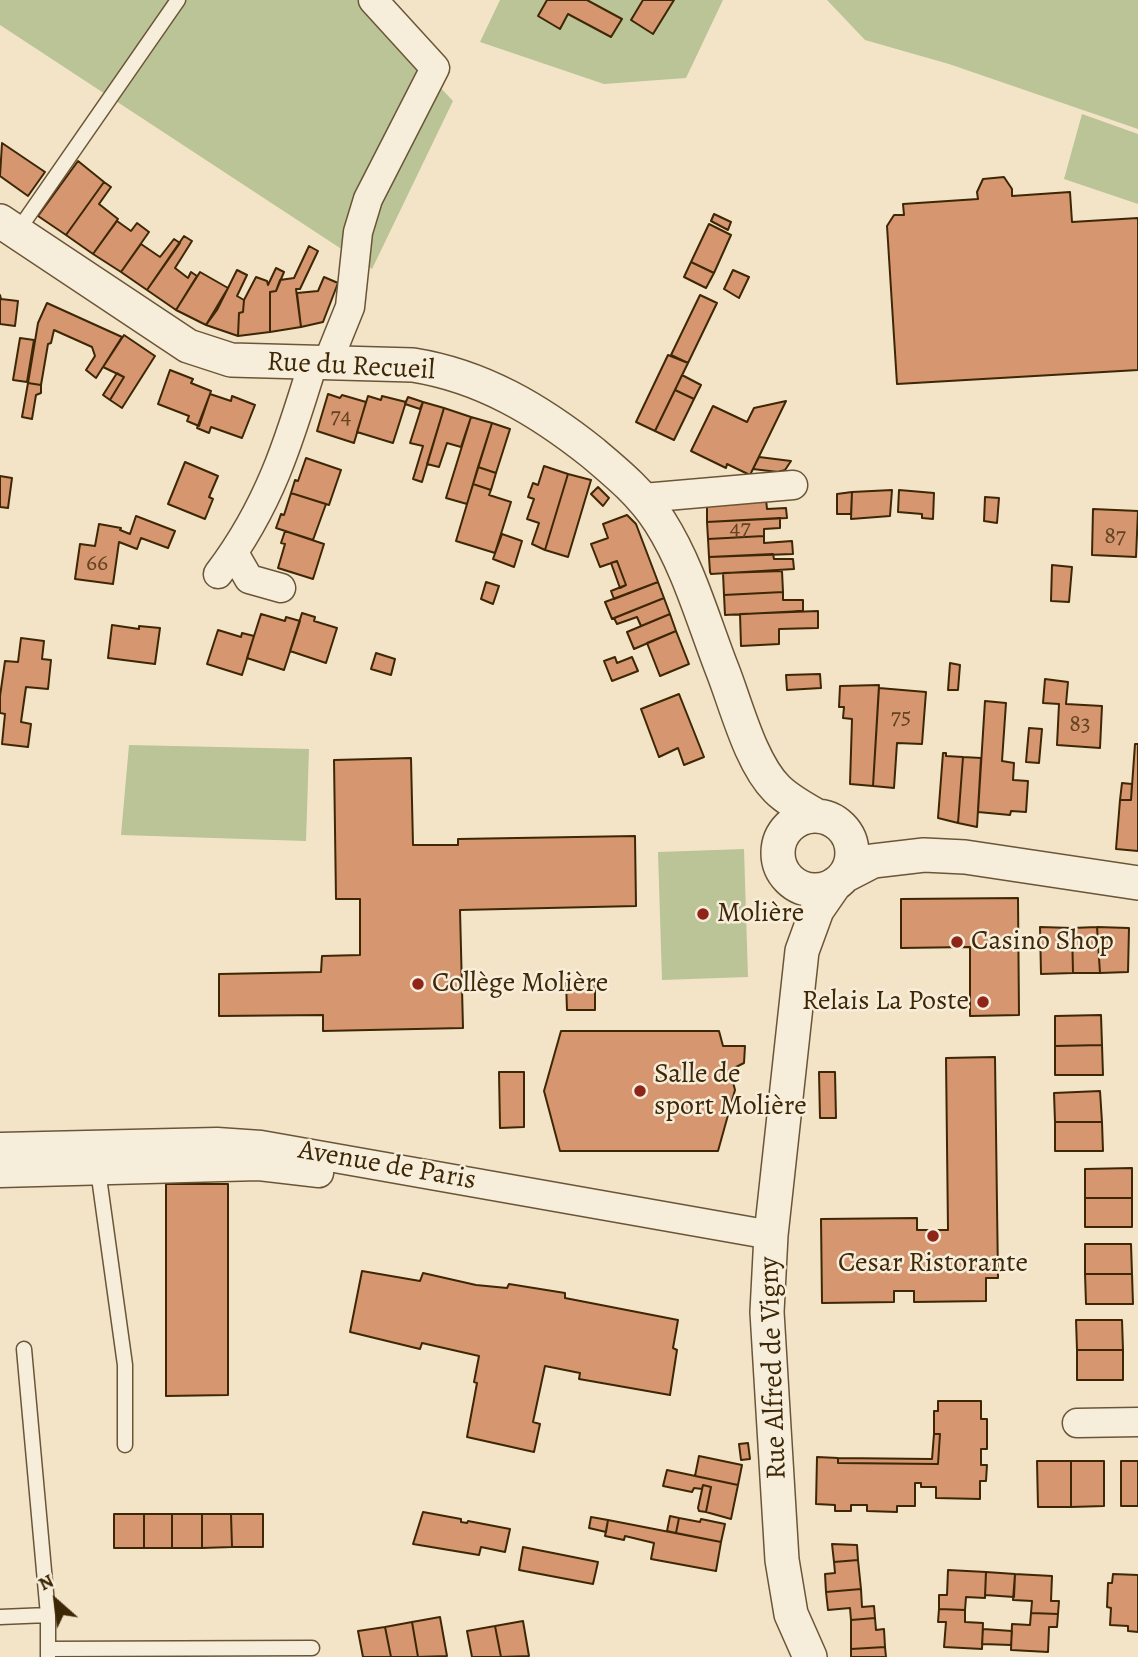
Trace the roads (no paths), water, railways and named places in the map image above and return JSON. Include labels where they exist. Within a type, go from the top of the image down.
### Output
[{"type":"street","points":[[281,588],[248,579],[226,564],[263,502],[320,363],[350,307],[358,232],[368,199],[435,68],[373,0]]},
{"type":"street","name":"Rue du Recueil","points":[[8,227],[188,346],[231,360],[413,365],[432,368],[521,402],[575,439],[625,480],[643,498],[660,522],[687,577],[751,745],[766,776],[776,788],[826,819],[859,830],[965,857],[1138,883]]},
{"type":"street","points":[[643,498],[793,485]]},
{"type":"street","name":"Rue du Recueil","points":[[751,745],[762,789],[779,824],[779,842]]},
{"type":"street","points":[[826,819],[847,835],[852,847],[850,865],[839,880],[818,890],[806,889],[786,876],[778,860],[779,842],[794,822],[826,819]]},
{"type":"street","name":"Rue du Recueil","points":[[839,880],[870,862],[887,858],[924,855],[965,857]]},
{"type":"street","name":"Rue Alfred de Vigny","points":[[786,876],[795,899],[802,951]]},
{"type":"street","name":"Rue Alfred de Vigny","points":[[810,1657],[791,1614],[782,1560],[767,1312],[770,1245],[802,951],[811,922],[839,880]]},
{"type":"street","name":"Avenue de Paris","points":[[0,1147],[217,1142],[261,1144],[770,1245]]},
{"type":"street","name":"Avenue de Paris","points":[[0,1173],[248,1166],[304,1170],[770,1245]]},
{"type":"street","points":[[1077,1423],[1138,1422]]},
{"type":"lane","points":[[8,227],[178,0]]},
{"type":"lane","points":[[98,1170],[125,1365],[125,1445]]},
{"type":"lane","points":[[24,1349],[48,1615],[48,1653],[312,1648]]},
{"type":"lane","points":[[0,1616],[48,1615]]},
{"type":"place","name":"Molière","points":[[703,914]]},
{"type":"place","name":"Casino Shop","points":[[957,942]]},
{"type":"place","name":"Collège Molière","points":[[418,984]]},
{"type":"place","name":"Relais La Poste","points":[[983,1002]]},
{"type":"place","name":"Salle de sport Molière","points":[[640,1091]]},
{"type":"place","name":"Cesar Ristorante","points":[[933,1236]]}]
